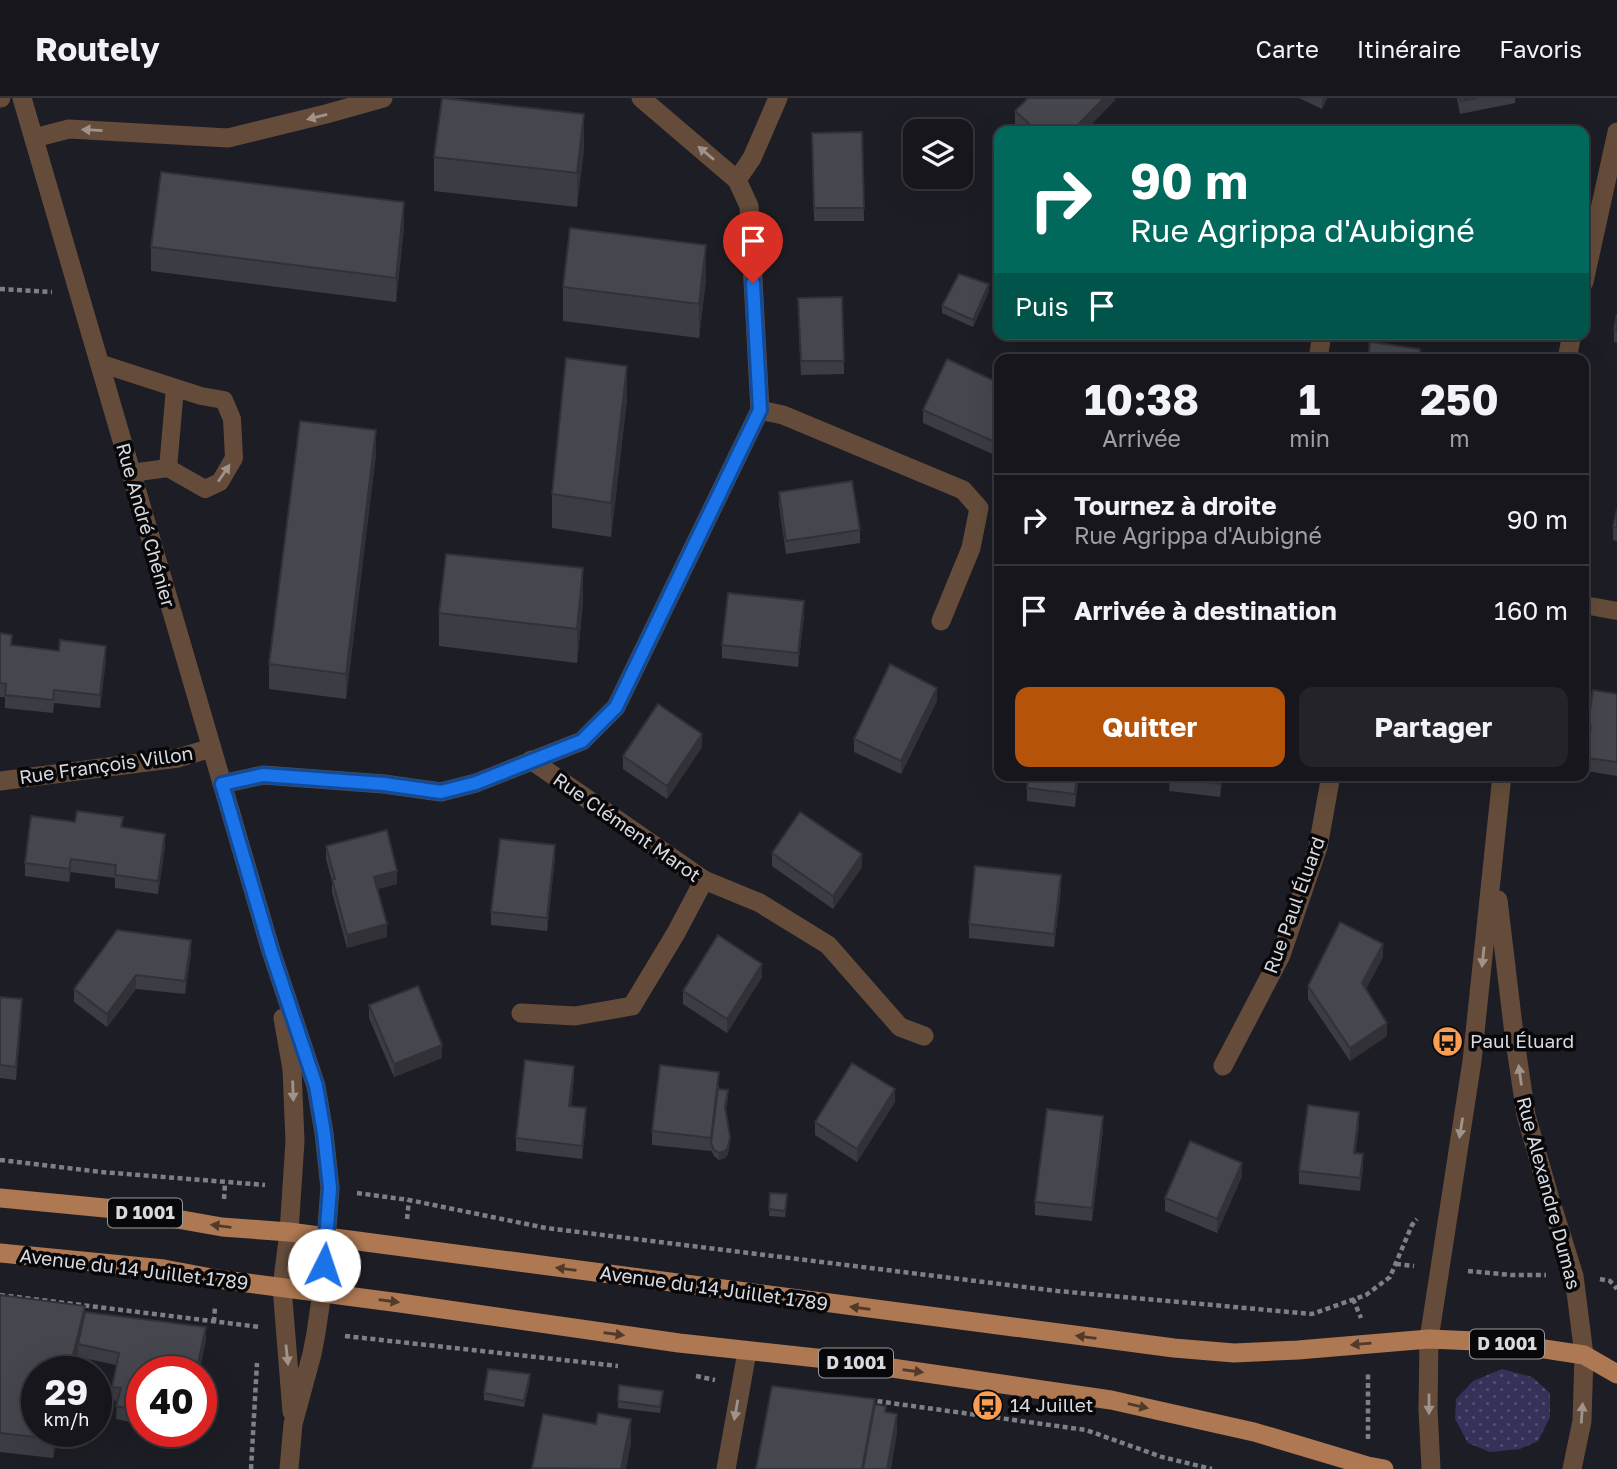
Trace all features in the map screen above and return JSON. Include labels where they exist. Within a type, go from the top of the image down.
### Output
[{"type":"main road","name":"Avenue du 14 Juillet 1789","points":[[0,1198],[126,1210],[222,1227],[289,1232],[1174,1348],[1234,1353],[1429,1339]]},
{"type":"main road","name":"Avenue du 14 Juillet 1789","points":[[0,1253],[164,1269],[217,1279],[1111,1400],[1255,1432],[1376,1468]]},
{"type":"main road","name":"D 1001","points":[[1429,1339],[1499,1342],[1584,1355],[1617,1374]]},
{"type":"street","name":"Rue André Chénier","points":[[22,98],[271,951],[316,1086],[330,1188],[316,1333],[293,1424]]},
{"type":"street","points":[[34,138],[69,129],[228,138],[383,98]]},
{"type":"street","points":[[222,784],[263,775],[384,784],[441,792],[476,783],[582,741],[616,707],[760,410],[749,206],[737,180],[641,98]]},
{"type":"street","points":[[737,180],[752,159],[778,98]]},
{"type":"street","points":[[1589,259],[1617,132]]},
{"type":"street","points":[[760,410],[783,415],[963,490],[979,508],[971,548],[941,621]]},
{"type":"street","name":"Rue François Villon","points":[[0,781],[178,758],[211,748]]},
{"type":"street","name":"Rue Clément Marot","points":[[531,760],[704,880],[760,903],[828,946],[900,1027],[924,1036]]},
{"type":"street","name":"Rue Paul Éluard","points":[[1223,1066],[1281,955],[1318,847],[1330,781]]},
{"type":"street","name":"Rue Alexandre Dumas","points":[[1431,1469],[1429,1339],[1472,1060],[1501,781]]},
{"type":"street","name":"Rue Alexandre Dumas","points":[[1493,865],[1525,1115],[1574,1276],[1584,1355],[1582,1421],[1572,1469]]},
{"type":"street","points":[[521,1013],[575,1016],[632,1006],[704,880]]},
{"type":"street","name":"Rue André Chénier","points":[[271,951],[292,1069],[295,1141],[293,1187],[282,1286],[293,1424]]},
{"type":"street","points":[[726,1469],[747,1352]]},
{"type":"street","points":[[289,1469],[293,1424]]},
{"type":"lane","points":[[99,363],[201,396],[224,400],[232,419],[234,458],[220,482],[205,489],[168,468],[131,473]]},
{"type":"lane","points":[[168,468],[176,388]]},
{"type":"lane","points":[[1589,606],[1617,611]]},
{"type":"path","points":[[0,289],[79,294]]},
{"type":"path","points":[[0,1160],[100,1172],[293,1187]]},
{"type":"path","points":[[330,1188],[408,1200],[546,1228],[1058,1291],[1312,1314],[1366,1294],[1390,1277],[1412,1225],[1420,1214]]},
{"type":"path","points":[[1396,1264],[1511,1275],[1574,1276],[1609,1281],[1617,1289]]},
{"type":"path","points":[[0,1295],[284,1332]]},
{"type":"path","points":[[1353,1299],[1369,1344],[1367,1403],[1376,1468]]},
{"type":"path","points":[[257,1327],[257,1337]]},
{"type":"path","points":[[316,1333],[619,1366]]},
{"type":"path","points":[[251,1469],[257,1358]]},
{"type":"path","points":[[688,1375],[741,1385]]},
{"type":"path","points":[[861,1399],[1086,1430],[1162,1457],[1212,1469]]},
{"type":"shaded area","points":[[1502,1369],[1532,1377],[1550,1393],[1550,1417],[1538,1441],[1520,1449],[1490,1452],[1468,1443],[1455,1419],[1456,1399],[1473,1381]]},
{"type":"building","points":[[442,98],[584,114],[577,173],[434,157]]},
{"type":"building","points":[[1028,98],[1104,98],[1077,126],[1032,126],[1015,111]]},
{"type":"building","points":[[862,132],[864,208],[814,208],[812,133]]},
{"type":"building","points":[[161,172],[404,202],[396,278],[151,247]]},
{"type":"building","points":[[570,228],[706,245],[699,304],[563,287]]},
{"type":"building","points":[[959,274],[989,284],[973,320],[942,306]]},
{"type":"building","points":[[842,297],[844,361],[801,361],[798,298]]},
{"type":"building","points":[[1370,342],[1420,349],[1420,354],[1369,354]]},
{"type":"building","points":[[566,358],[627,366],[611,503],[552,494]]},
{"type":"building","points":[[947,359],[994,381],[994,442],[923,410]]},
{"type":"building","points":[[300,421],[376,430],[346,674],[269,664]]},
{"type":"building","points":[[852,481],[860,530],[786,541],[779,492]]},
{"type":"building","points":[[1617,509],[1617,528],[1613,527]]},
{"type":"building","points":[[446,554],[583,568],[577,629],[439,613]]},
{"type":"building","points":[[728,593],[804,601],[798,653],[722,645]]},
{"type":"building","points":[[0,633],[12,635],[11,645],[59,651],[60,640],[106,646],[100,695],[54,690],[53,700],[5,695],[6,684],[0,683]]},
{"type":"building","points":[[890,664],[937,688],[901,761],[854,739]]},
{"type":"building","points":[[1593,690],[1617,694],[1617,762],[1589,758],[1589,719]]},
{"type":"building","points":[[658,704],[702,734],[667,786],[623,756]]},
{"type":"building","points":[[1028,781],[1076,781],[1075,794],[1027,788]]},
{"type":"building","points":[[1198,781],[1221,781],[1220,784]]},
{"type":"building","points":[[77,811],[123,817],[121,827],[165,834],[158,881],[115,875],[116,865],[71,859],[69,869],[25,863],[31,816],[75,822]]},
{"type":"building","points":[[800,812],[862,854],[833,896],[772,853]]},
{"type":"building","points":[[387,830],[397,871],[374,877],[387,924],[347,935],[326,846]]},
{"type":"building","points":[[500,839],[555,845],[547,918],[491,912]]},
{"type":"building","points":[[975,866],[1061,875],[1054,934],[969,924]]},
{"type":"building","points":[[1340,922],[1383,944],[1362,983],[1387,1023],[1350,1048],[1308,986]]},
{"type":"building","points":[[117,930],[191,940],[185,981],[136,975],[107,1014],[74,989]]},
{"type":"building","points":[[718,935],[762,964],[727,1019],[683,991]]},
{"type":"building","points":[[418,986],[442,1045],[394,1064],[369,1005]]},
{"type":"building","points":[[0,997],[22,999],[16,1067],[0,1065]]},
{"type":"building","points":[[525,1060],[574,1066],[569,1106],[586,1108],[582,1146],[516,1138]]},
{"type":"building","points":[[852,1063],[895,1089],[857,1149],[815,1122]]},
{"type":"building","points":[[660,1065],[719,1072],[711,1138],[652,1131]]},
{"type":"building","points":[[718,1089],[728,1090],[725,1107],[730,1137],[728,1147],[719,1153],[711,1143]]},
{"type":"building","points":[[1308,1105],[1359,1112],[1354,1153],[1363,1154],[1360,1178],[1299,1171]]},
{"type":"building","points":[[1047,1109],[1103,1116],[1092,1208],[1035,1202]]},
{"type":"building","points":[[1190,1141],[1242,1163],[1217,1219],[1165,1198]]},
{"type":"building","points":[[770,1193],[787,1194],[785,1211],[769,1209]]},
{"type":"building","points":[[0,1295],[85,1306],[73,1356],[21,1356],[21,1435],[0,1433]]},
{"type":"building","points":[[85,1312],[206,1327],[200,1356],[126,1356],[126,1408],[116,1406],[121,1388],[112,1387],[119,1353],[78,1344]]},
{"type":"building","points":[[488,1369],[530,1374],[524,1401],[484,1393]]},
{"type":"building","points":[[619,1385],[663,1391],[660,1407],[618,1401]]},
{"type":"building","points":[[772,1386],[875,1399],[862,1469],[756,1469]]},
{"type":"building","points":[[875,1404],[886,1406],[885,1412],[897,1414],[887,1469],[863,1469]]},
{"type":"building","points":[[598,1413],[631,1419],[621,1469],[532,1468],[543,1414],[596,1424]]},
{"type":"place","name":"Paul Éluard","points":[[1447,1041]]},
{"type":"place","name":"14 Juillet","points":[[987,1405]]},
{"type":"route","points":[[324,1265],[330,1188],[316,1086],[271,951],[222,784],[263,775],[384,784],[441,792],[476,783],[582,741],[616,707],[760,410],[753,283]]}]
